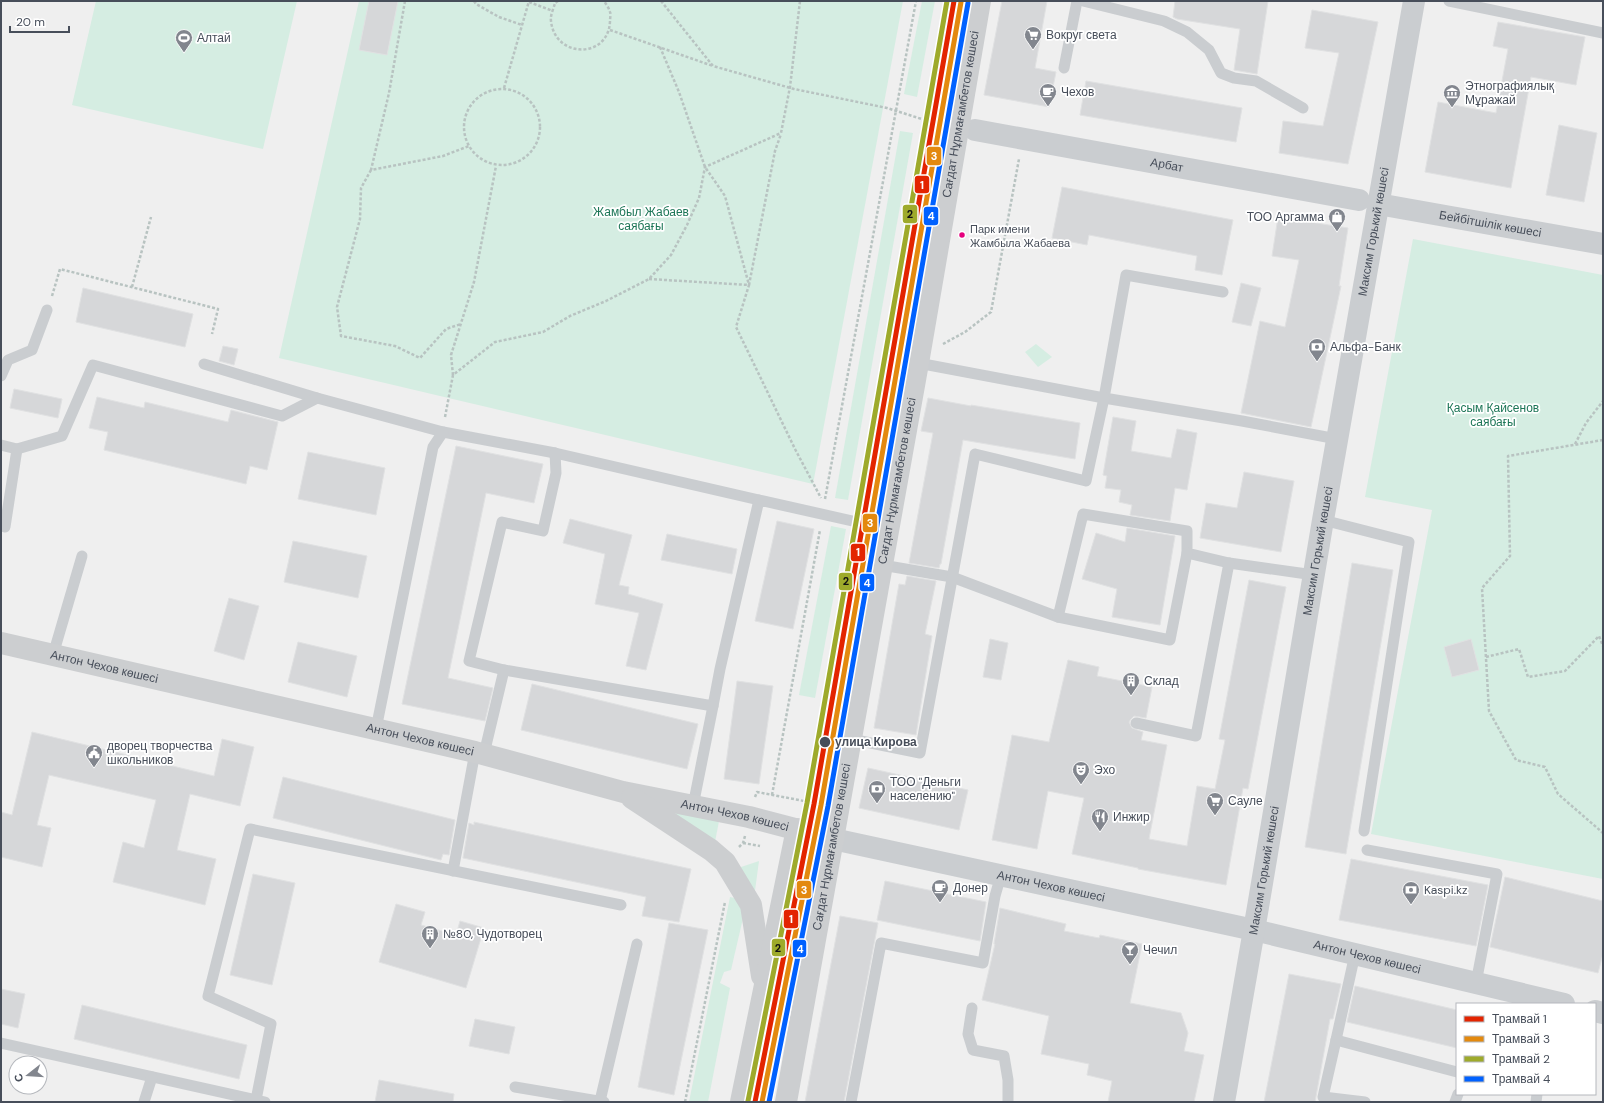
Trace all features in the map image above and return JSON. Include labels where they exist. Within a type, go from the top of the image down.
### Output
[{"type":"main road","name":"Сағдат Нұрмағамбетов көшесі","points":[[786,1102],[918,363],[980,1]]},
{"type":"main road","name":"Антон Чехов көшесі","points":[[1,643],[479,753],[623,792],[749,817],[833,839]]},
{"type":"main road","points":[[623,792],[711,850],[725,862],[751,904],[764,992]]},
{"type":"main road","points":[[742,1102],[797,829]]},
{"type":"street","name":"Максим Горький көшесі","points":[[1224,1102],[1337,439],[1369,202],[1414,1]]},
{"type":"street","name":"Арбат","points":[[975,130],[1369,202]]},
{"type":"street","name":"Бейбітшілік көшесі","points":[[1369,202],[1603,244]]},
{"type":"street","name":"Антон Чехов көшесі","points":[[833,839],[1254,930],[1560,1003]]},
{"type":"lane","points":[[1064,68],[1077,1]]},
{"type":"lane","points":[[1083,1],[1164,21],[1187,32],[1209,50],[1221,73],[1234,78],[1256,81],[1303,108]]},
{"type":"lane","points":[[1449,1],[1603,33]]},
{"type":"lane","points":[[851,739],[920,753],[975,454],[1086,481],[1104,398],[1126,275],[1223,292]]},
{"type":"lane","points":[[1,376],[8,360],[32,350],[47,310]]},
{"type":"lane","points":[[918,363],[1104,398],[1242,421],[1337,439]]},
{"type":"lane","points":[[204,364],[317,398],[442,432],[555,453],[888,529]]},
{"type":"lane","points":[[1,445],[17,449],[62,436],[93,365],[282,416],[317,398]]},
{"type":"lane","points":[[376,729],[433,447],[442,432]]},
{"type":"lane","points":[[5,527],[17,449]]},
{"type":"lane","points":[[555,453],[556,473],[543,531],[502,522],[469,661],[504,670],[713,706]]},
{"type":"lane","points":[[693,806],[720,669],[759,500]]},
{"type":"lane","points":[[882,565],[952,577],[1058,616],[1170,640],[1187,552],[1187,531],[1083,514],[1058,616]]},
{"type":"lane","points":[[1323,520],[1409,542],[1364,831]]},
{"type":"lane","points":[[1187,552],[1229,563],[1314,575]]},
{"type":"lane","points":[[53,655],[82,556]]},
{"type":"lane","points":[[1136,723],[1196,736],[1229,563]]},
{"type":"lane","points":[[453,871],[479,753],[504,670]]},
{"type":"lane","points":[[1,1043],[260,1101],[271,1024],[208,996],[250,829],[621,905]]},
{"type":"lane","points":[[1367,850],[1497,874],[1476,983]]},
{"type":"lane","points":[[851,1102],[881,943],[983,963],[995,896],[1001,875]]},
{"type":"lane","points":[[515,1086],[602,1101],[637,944]]},
{"type":"lane","points":[[1355,954],[1323,1097],[1365,1102]]},
{"type":"lane","points":[[972,1008],[968,1034],[971,1045],[973,1050],[1004,1056],[1008,1080],[1008,1102]]},
{"type":"lane","points":[[1336,1040],[1456,1072]]},
{"type":"lane","points":[[144,1102],[152,1077]]},
{"type":"path","points":[[405,1],[389,93],[370,170],[361,188],[360,219],[337,307],[341,336],[395,346],[420,358],[446,329],[461,324]]},
{"type":"path","points":[[474,1],[476,4],[499,17],[522,25]]},
{"type":"path","points":[[558,1],[550,19],[555,36],[568,48],[584,51],[600,44],[610,30],[610,12],[604,1]]},
{"type":"path","points":[[661,1],[713,66]]},
{"type":"path","points":[[800,1],[790,87],[781,133],[775,151],[749,286],[736,327],[795,450],[824,503],[916,1]]},
{"type":"path","points":[[504,88],[529,2],[553,11]]},
{"type":"path","points":[[610,30],[713,66],[790,87],[897,111],[925,120],[921,152],[938,155]]},
{"type":"path","points":[[660,47],[679,92],[705,167],[725,196],[749,286]]},
{"type":"path","points":[[504,88],[519,92],[532,102],[539,116],[541,132],[536,146],[525,158],[511,165],[496,166],[482,160],[471,151],[469,146],[465,138],[464,123],[468,109],[477,98],[490,91],[504,88]]},
{"type":"path","points":[[705,167],[781,133]]},
{"type":"path","points":[[939,346],[965,332],[991,312],[1023,139]]},
{"type":"path","points":[[370,170],[443,156],[469,146]]},
{"type":"path","points":[[442,432],[454,375],[451,355],[474,282],[496,166]]},
{"type":"path","points":[[454,375],[495,342],[543,332],[570,316],[606,301],[649,279],[671,255],[687,225],[699,198],[705,167]]},
{"type":"path","points":[[132,287],[151,217]]},
{"type":"path","points":[[47,310],[60,269],[218,309],[212,334]]},
{"type":"path","points":[[649,279],[749,286]]},
{"type":"path","points":[[1574,444],[1586,423],[1603,401]]},
{"type":"path","points":[[1603,440],[1508,456],[1510,556],[1482,588],[1489,711],[1516,760],[1545,767],[1558,794],[1603,833]]},
{"type":"path","points":[[772,795],[823,514]]},
{"type":"path","points":[[1486,657],[1520,648],[1528,677],[1565,670],[1599,636],[1603,646]]},
{"type":"path","points":[[754,801],[757,792],[804,801]]},
{"type":"path","points":[[735,852],[743,843],[746,831]]},
{"type":"path","points":[[743,843],[760,846]]},
{"type":"path","points":[[685,1102],[726,898]]},
{"type":"green space","name":"Алтай","points":[[96,1],[297,1],[263,149],[72,105]]},
{"type":"green space","name":"Жамбыл Жабаев саябағы","points":[[359,1],[903,1],[813,484],[279,358]]},
{"type":"green space","points":[[922,1],[935,1],[917,97],[904,94]]},
{"type":"green space","points":[[900,131],[913,133],[848,500],[835,498]]},
{"type":"green space","name":"Қасым Қайсенов саябағы","points":[[1413,239],[1603,275],[1603,879],[1371,834],[1432,510],[1365,497]]},
{"type":"green space","points":[[1036,344],[1052,357],[1038,367],[1025,352]]},
{"type":"green space","points":[[831,526],[846,529],[815,698],[799,695]]},
{"type":"green space","points":[[662,810],[719,821],[715,842]]},
{"type":"green space","points":[[759,861],[754,898],[738,868]]},
{"type":"green space","points":[[730,897],[747,901],[731,970],[724,972],[720,983],[730,988],[708,1102],[689,1102]]},
{"type":"building","points":[[369,1],[398,1],[387,55],[359,50]]},
{"type":"building","points":[[1002,1],[1047,1],[1035,68],[1056,72],[1049,107],[984,95]]},
{"type":"building","points":[[1175,1],[1268,1],[1257,74],[1234,70],[1240,29],[1177,19],[1173,17]]},
{"type":"building","points":[[1312,10],[1378,22],[1348,164],[1279,153],[1283,121],[1323,126],[1339,53],[1305,48]]},
{"type":"building","name":"Этнографиялық Мұражай","points":[[1498,22],[1585,37],[1576,85],[1531,77],[1511,188],[1425,172],[1438,102],[1496,113],[1508,49],[1493,46]]},
{"type":"building","points":[[1086,81],[1242,108],[1236,142],[1080,115]]},
{"type":"building","points":[[1559,125],[1597,133],[1584,202],[1546,195]]},
{"type":"building","points":[[1062,187],[1233,220],[1222,275],[1195,270],[1197,256],[1089,235],[1087,245],[1052,238]]},
{"type":"building","points":[[1278,217],[1348,228],[1339,286],[1341,286],[1311,427],[1241,413],[1260,321],[1285,327],[1299,260],[1272,256]]},
{"type":"building","points":[[1241,283],[1261,288],[1251,326],[1232,322]]},
{"type":"building","points":[[83,288],[193,314],[185,347],[76,322]]},
{"type":"building","points":[[223,346],[238,349],[234,365],[219,361]]},
{"type":"building","points":[[14,389],[62,399],[58,418],[10,408]]},
{"type":"building","points":[[97,397],[144,408],[145,402],[228,422],[231,410],[278,422],[267,470],[250,466],[246,484],[104,450],[108,432],[89,428]]},
{"type":"building","points":[[928,398],[1080,423],[1075,459],[963,440],[941,564],[939,568],[909,563],[933,433],[921,431]]},
{"type":"building","points":[[1113,417],[1136,421],[1131,451],[1171,458],[1177,429],[1197,433],[1187,490],[1175,488],[1170,521],[1130,515],[1132,505],[1119,502],[1121,490],[1105,488],[1107,476],[1103,475]]},
{"type":"building","points":[[456,446],[543,464],[534,503],[486,493],[448,678],[493,688],[485,721],[402,704]]},
{"type":"building","points":[[308,452],[385,468],[376,515],[298,499]]},
{"type":"building","points":[[1244,472],[1294,481],[1281,552],[1200,538],[1206,503],[1237,508]]},
{"type":"building","points":[[570,519],[632,535],[619,585],[629,587],[628,594],[663,604],[646,670],[626,666],[639,613],[595,604],[605,554],[563,543]]},
{"type":"building","points":[[777,521],[814,529],[793,629],[755,621]]},
{"type":"building","points":[[1127,528],[1175,536],[1160,625],[1112,617],[1117,589],[1082,579],[1096,533],[1125,542]]},
{"type":"building","points":[[667,534],[737,549],[732,574],[661,560]]},
{"type":"building","points":[[293,541],[367,556],[358,598],[284,582]]},
{"type":"building","points":[[1352,563],[1393,570],[1346,854],[1305,847]]},
{"type":"building","points":[[907,576],[936,581],[925,634],[932,636],[916,735],[874,728],[899,584],[905,585]]},
{"type":"building","points":[[1249,580],[1286,587],[1248,789],[1243,788],[1226,885],[1138,869],[1072,854],[1084,798],[1048,791],[1037,849],[992,840],[1012,735],[1049,742],[1068,660],[1099,667],[1097,676],[1152,687],[1146,718],[1134,716],[1129,722],[1132,728],[1143,732],[1141,740],[1167,745],[1149,839],[1187,846],[1197,786],[1215,789],[1225,740],[1219,739]]},
{"type":"building","points":[[229,598],[259,606],[244,660],[214,651]]},
{"type":"building","points":[[990,639],[1008,643],[1001,680],[983,677]]},
{"type":"building","points":[[1471,639],[1479,670],[1452,677],[1444,647]]},
{"type":"building","points":[[298,642],[357,656],[347,697],[288,682]]},
{"type":"building","points":[[737,681],[773,686],[759,784],[724,779]]},
{"type":"building","points":[[532,684],[698,724],[687,769],[521,730]]},
{"type":"building","points":[[32,732],[214,776],[222,739],[254,747],[240,806],[190,794],[177,850],[216,859],[205,905],[113,882],[123,842],[144,848],[156,800],[49,775],[37,825],[51,828],[42,867],[1,857],[1,812],[12,815]]},
{"type":"building","points":[[868,768],[968,790],[959,830],[859,808]]},
{"type":"building","points":[[283,777],[455,820],[449,855],[443,854],[441,860],[273,818]]},
{"type":"building","points":[[474,822],[691,869],[679,922],[642,916],[646,897],[463,858],[469,823],[474,825]]},
{"type":"building","points":[[1351,859],[1488,885],[1476,946],[1339,920]]},
{"type":"building","points":[[253,874],[295,883],[272,985],[230,975]]},
{"type":"building","points":[[1505,877],[1603,901],[1603,954],[1598,973],[1490,947]]},
{"type":"building","points":[[885,881],[986,902],[980,941],[877,920]]},
{"type":"building","name":"№80, Чудотворец","points":[[396,904],[425,912],[421,925],[456,935],[460,921],[484,928],[466,988],[379,962]]},
{"type":"building","points":[[1000,908],[1066,924],[1064,931],[1099,938],[1100,935],[1142,944],[1130,1003],[1181,1013],[1188,1033],[1184,1051],[1204,1055],[1194,1102],[1108,1102],[1112,1081],[1087,1075],[1089,1064],[1041,1054],[1049,1016],[982,1000],[995,944]]},
{"type":"building","points":[[840,916],[878,923],[875,939],[844,1102],[805,1102]]},
{"type":"building","points":[[669,923],[708,930],[674,1095],[638,1087]]},
{"type":"building","points":[[1289,974],[1341,984],[1333,1019],[1330,1019],[1315,1102],[1264,1102]]},
{"type":"building","points":[[1355,986],[1456,1010],[1456,1048],[1347,1022]]},
{"type":"building","points":[[1,989],[25,994],[18,1028],[1,1024]]},
{"type":"building","points":[[82,1005],[247,1045],[239,1079],[74,1039]]},
{"type":"building","points":[[475,1019],[515,1027],[509,1054],[469,1046]]},
{"type":"building","points":[[379,1080],[454,1094],[453,1102],[375,1102]]},
{"type":"tram line","name":"2","points":[[748,1101],[807,803],[947,1]]},
{"type":"tram line","name":"1","points":[[755,1102],[814,804],[954,1]]},
{"type":"tram line","name":"3","points":[[762,1102],[821,805],[961,2]]},
{"type":"tram line","name":"4","points":[[769,1102],[828,806],[968,3]]},
{"type":"place","name":"Вокруг света","points":[[1033,50]]},
{"type":"place","name":"Алтай","points":[[184,53]]},
{"type":"place","name":"Чехов","points":[[1048,107]]},
{"type":"place","name":"Этнографиялық Мұражай","points":[[1452,108]]},
{"type":"place","name":"ТОО Аргамма","points":[[1337,232]]},
{"type":"place","name":"Парк имени Жамбыла Жабаева","points":[[962,235]]},
{"type":"place","name":"Альфа-Банк","points":[[1317,362]]},
{"type":"place","name":"Склад","points":[[1131,696]]},
{"type":"place","name":"улица Кирова","points":[[825,742]]},
{"type":"place","name":"дворец творчества школьников","points":[[94,768]]},
{"type":"place","name":"Эхо","points":[[1081,785]]},
{"type":"place","name":"ТОО \"Деньги населению\"","points":[[877,804]]},
{"type":"place","name":"Сауле","points":[[1215,816]]},
{"type":"place","name":"Инжир","points":[[1100,832]]},
{"type":"place","name":"Донер","points":[[940,903]]},
{"type":"place","name":"Kaspi.kz","points":[[1411,905]]},
{"type":"place","name":"№80, Чудотворец","points":[[430,949]]},
{"type":"place","name":"Чечил","points":[[1130,965]]}]
